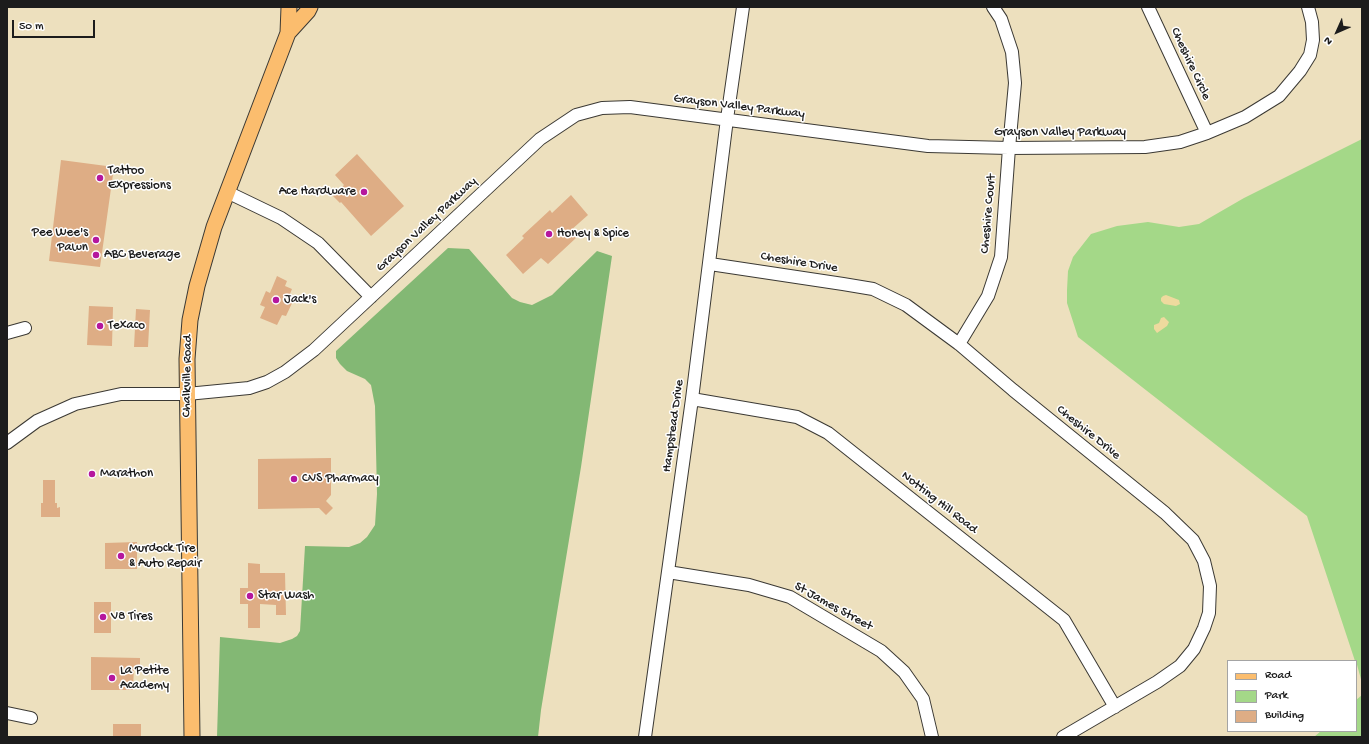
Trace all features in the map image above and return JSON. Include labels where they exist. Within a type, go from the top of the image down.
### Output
[{"type":"main road","name":"Chalkville Road","points":[[192,737],[187,394],[187,359],[190,320],[209,242],[288,33],[288,7]]},
{"type":"main road","name":"Chalkville Road","points":[[288,33],[310,7]]},
{"type":"street","name":"Hampstead Drive","points":[[645,737],[710,264],[727,119],[744,7]]},
{"type":"street","points":[[993,7],[1000,20],[1012,52],[1015,83],[1008,148]]},
{"type":"street","name":"Cheshire Circle","points":[[1148,7],[1206,133]]},
{"type":"street","name":"Grayson Valley Parkway","points":[[7,443],[37,421],[75,404],[121,394],[187,394],[249,388],[267,382],[285,372],[314,350],[540,139],[576,115],[602,108],[630,107],[928,146],[1008,148],[1145,147],[1180,142],[1244,117],[1279,96],[1287,88],[1310,55],[1312,22],[1308,7]]},
{"type":"street","name":"Cheshire Court","points":[[958,344],[988,296],[1001,257],[1008,148]]},
{"type":"street","points":[[227,192],[281,218],[318,243],[371,297]]},
{"type":"street","name":"Cheshire Drive","points":[[710,264],[843,284],[872,290],[906,305],[958,344],[1165,513],[1193,540],[1204,561],[1210,586],[1209,613],[1194,649],[1180,666],[1157,682],[1063,737]]},
{"type":"street","points":[[7,333],[25,328]]},
{"type":"street","name":"Notting Hill Road","points":[[692,399],[797,417],[828,433],[1064,620],[1115,707]]},
{"type":"street","name":"St James Street","points":[[668,572],[749,585],[790,598],[881,651],[904,672],[923,700],[932,737]]},
{"type":"street","points":[[7,713],[31,718]]},
{"type":"green space","points":[[1362,139],[1362,683],[1357,660],[1355,660],[1307,516],[1078,337],[1067,303],[1068,271],[1073,257],[1091,234],[1117,226],[1148,222],[1179,227],[1199,224],[1244,198]]},
{"type":"green space","points":[[448,248],[469,249],[512,298],[532,305],[552,295],[597,251],[612,256],[581,467],[541,710],[538,737],[217,737],[220,637],[280,643],[297,636],[300,631],[305,546],[349,547],[360,543],[367,537],[375,525],[377,494],[375,406],[371,385],[365,379],[347,371],[336,358],[336,351]]},
{"type":"green space","points":[[1362,695],[1362,737],[1314,737],[1320,732],[1357,732],[1357,699]]},
{"type":"sand","points":[[1166,295],[1179,300],[1180,304],[1176,306],[1164,304],[1161,301],[1161,298]]},
{"type":"sand","points":[[1164,317],[1169,322],[1167,326],[1157,333],[1154,329],[1154,325],[1159,323],[1161,318]]},
{"type":"building","name":"Ace Hardware","points":[[357,154],[404,206],[371,236],[341,202],[340,203],[333,196],[344,185],[335,175]]},
{"type":"building","points":[[61,160],[114,167],[100,267],[49,261]]},
{"type":"building","name":"Honey & Spice","points":[[571,195],[588,215],[570,231],[576,238],[548,264],[541,258],[523,274],[506,255],[524,238],[522,236],[550,210],[552,213]]},
{"type":"building","name":"Jack's","points":[[277,276],[287,281],[285,286],[292,289],[288,299],[293,301],[286,316],[282,315],[277,325],[260,318],[265,307],[260,305],[266,291],[270,293]]},
{"type":"building","name":"Texaco","points":[[89,306],[113,307],[112,346],[87,345]]},
{"type":"building","name":"Texaco","points":[[136,309],[150,310],[148,347],[134,347]]},
{"type":"building","name":"CVS Pharmacy","points":[[331,458],[331,495],[326,501],[333,508],[326,515],[319,508],[258,509],[258,459]]},
{"type":"building","points":[[43,480],[55,480],[55,503],[57,503],[57,508],[60,507],[60,517],[41,517],[41,503],[43,503]]},
{"type":"building","name":"Murdock Tire & Auto Repair","points":[[137,542],[137,569],[105,569],[105,543]]},
{"type":"building","points":[[248,563],[260,564],[260,573],[285,573],[286,615],[276,615],[276,605],[260,604],[260,628],[248,628],[248,604],[240,604],[240,588],[248,588]]},
{"type":"building","name":"V8 Tires","points":[[94,602],[111,602],[111,633],[94,633]]},
{"type":"building","name":"La Petite Academy","points":[[91,657],[140,658],[140,667],[134,666],[133,690],[91,690]]},
{"type":"building","points":[[113,724],[141,724],[141,737],[113,737]]},
{"type":"place","name":"Tattoo Expressions","points":[[100,178]]},
{"type":"place","name":"Ace Hardware","points":[[364,192]]},
{"type":"place","name":"Honey & Spice","points":[[549,234]]},
{"type":"place","name":"Pee Wee's Pawn","points":[[96,240]]},
{"type":"place","name":"ABC Beverage","points":[[96,255]]},
{"type":"place","name":"Jack's","points":[[276,300]]},
{"type":"place","name":"Texaco","points":[[100,326]]},
{"type":"place","name":"Marathon","points":[[92,474]]},
{"type":"place","name":"CVS Pharmacy","points":[[294,479]]},
{"type":"place","name":"Murdock Tire & Auto Repair","points":[[121,556]]},
{"type":"place","name":"Star Wash","points":[[250,596]]},
{"type":"place","name":"V8 Tires","points":[[103,617]]},
{"type":"place","name":"La Petite Academy","points":[[112,678]]}]
